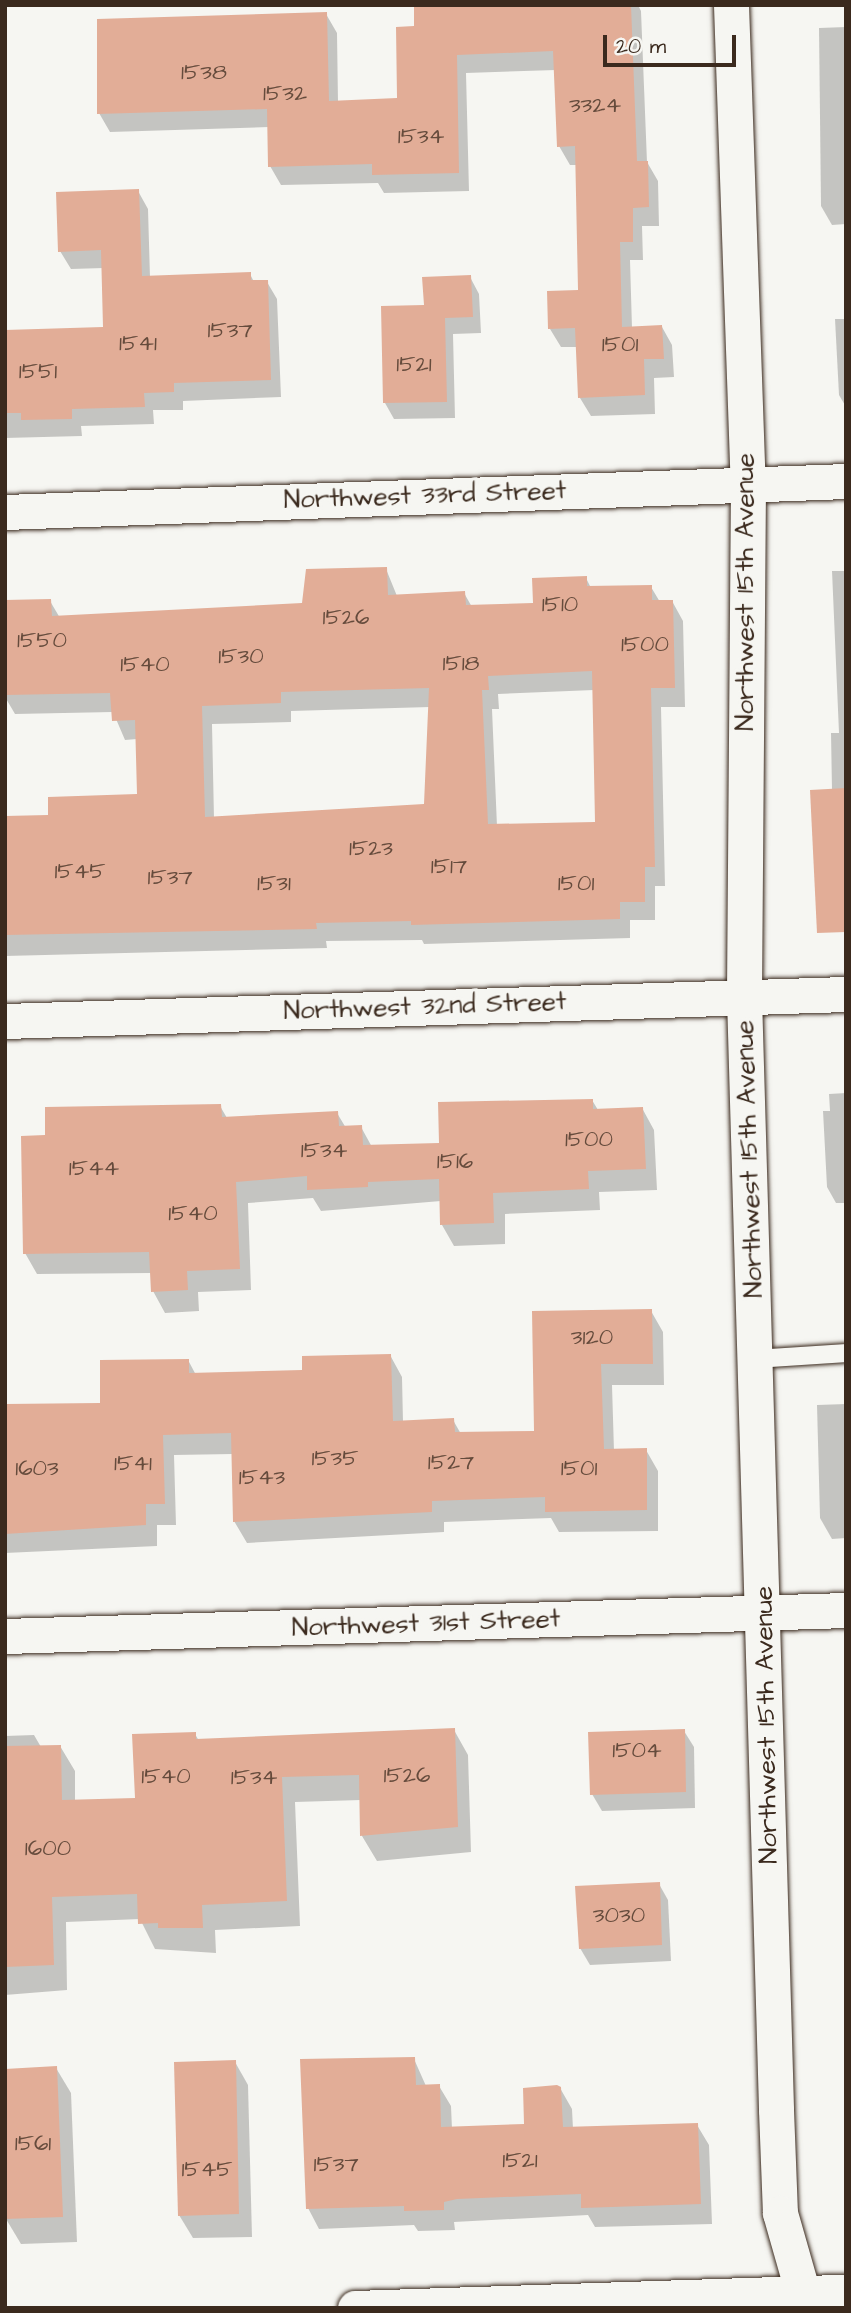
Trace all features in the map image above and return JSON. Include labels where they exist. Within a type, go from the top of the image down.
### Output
[{"type":"street","name":"Northwest 15th Avenue","points":[[731,5],[748,484],[744,997],[765,1614],[780,2213],[804,2301]]},
{"type":"street","name":"Northwest 33rd Street","points":[[5,512],[846,481]]},
{"type":"street","name":"Northwest 32nd Street","points":[[5,1021],[846,994]]},
{"type":"street","name":"Northwest 31st Street","points":[[5,1636],[846,1610]]},
{"type":"street","points":[[355,2308],[804,2301],[846,2292]]},
{"type":"lane","points":[[756,1359],[846,1353]]},
{"type":"building","points":[[631,5],[637,161],[648,161],[649,207],[633,208],[633,242],[620,242],[622,327],[662,325],[664,359],[644,359],[645,395],[578,398],[575,328],[548,329],[547,291],[578,290],[575,146],[557,147],[553,51],[457,55],[459,173],[372,175],[372,164],[268,167],[267,109],[97,114],[97,19],[327,12],[329,101],[397,98],[396,27],[414,26],[414,7]]},
{"type":"building","points":[[139,189],[142,276],[251,272],[251,280],[268,280],[271,380],[174,383],[174,392],[144,393],[145,407],[72,409],[72,419],[21,420],[21,413],[5,413],[5,330],[103,327],[101,250],[58,252],[56,192]]},
{"type":"building","points":[[471,275],[473,317],[445,318],[447,402],[383,403],[381,306],[424,305],[422,277]]},
{"type":"building","points":[[387,567],[388,595],[465,591],[466,605],[533,603],[532,578],[587,576],[587,586],[652,585],[652,600],[673,600],[675,688],[651,688],[655,867],[645,867],[645,902],[620,902],[620,919],[411,925],[411,921],[316,923],[317,929],[5,935],[5,816],[48,815],[48,797],[137,794],[135,720],[112,721],[110,693],[5,695],[5,600],[51,599],[52,616],[302,603],[306,569]],"holes":[[[592,671],[595,822],[488,824],[482,690],[489,690],[488,676]],[[429,688],[424,804],[205,817],[202,706],[281,703],[281,692]]]},
{"type":"building","points":[[846,788],[846,932],[817,933],[810,790]]},
{"type":"building","points":[[593,1099],[593,1109],[643,1107],[646,1169],[588,1171],[589,1189],[493,1193],[494,1223],[440,1225],[439,1179],[368,1182],[368,1187],[307,1190],[307,1176],[236,1182],[240,1269],[187,1271],[188,1290],[151,1292],[149,1252],[23,1254],[21,1136],[45,1135],[45,1107],[221,1104],[222,1117],[338,1111],[339,1126],[362,1125],[363,1145],[439,1143],[438,1102]]},
{"type":"building","points":[[652,1309],[653,1364],[601,1364],[604,1449],[647,1448],[647,1510],[545,1512],[545,1497],[432,1501],[432,1512],[233,1522],[231,1433],[163,1435],[165,1504],[146,1504],[146,1525],[5,1534],[5,1404],[100,1403],[100,1360],[189,1359],[189,1373],[302,1370],[302,1356],[391,1354],[393,1421],[454,1418],[455,1432],[534,1431],[532,1311]]},
{"type":"building","points":[[455,1728],[458,1827],[360,1836],[359,1775],[282,1777],[287,1901],[202,1905],[203,1928],[158,1928],[158,1923],[138,1924],[137,1894],[52,1897],[54,1965],[5,1967],[5,1746],[61,1745],[62,1800],[135,1798],[132,1734],[196,1732],[196,1739]]},
{"type":"building","points":[[685,1729],[686,1792],[590,1795],[588,1732]]},
{"type":"building","points":[[660,1882],[662,1945],[579,1949],[575,1886]]},
{"type":"building","points":[[415,2057],[416,2085],[440,2084],[441,2127],[524,2124],[523,2088],[557,2085],[561,2087],[563,2127],[698,2123],[701,2204],[581,2208],[581,2194],[457,2199],[444,2202],[444,2210],[404,2211],[404,2206],[306,2209],[300,2059]]},
{"type":"building","points":[[236,2060],[239,2214],[178,2216],[174,2062]]},
{"type":"building","points":[[57,2066],[63,2217],[5,2219],[5,2069]]}]
